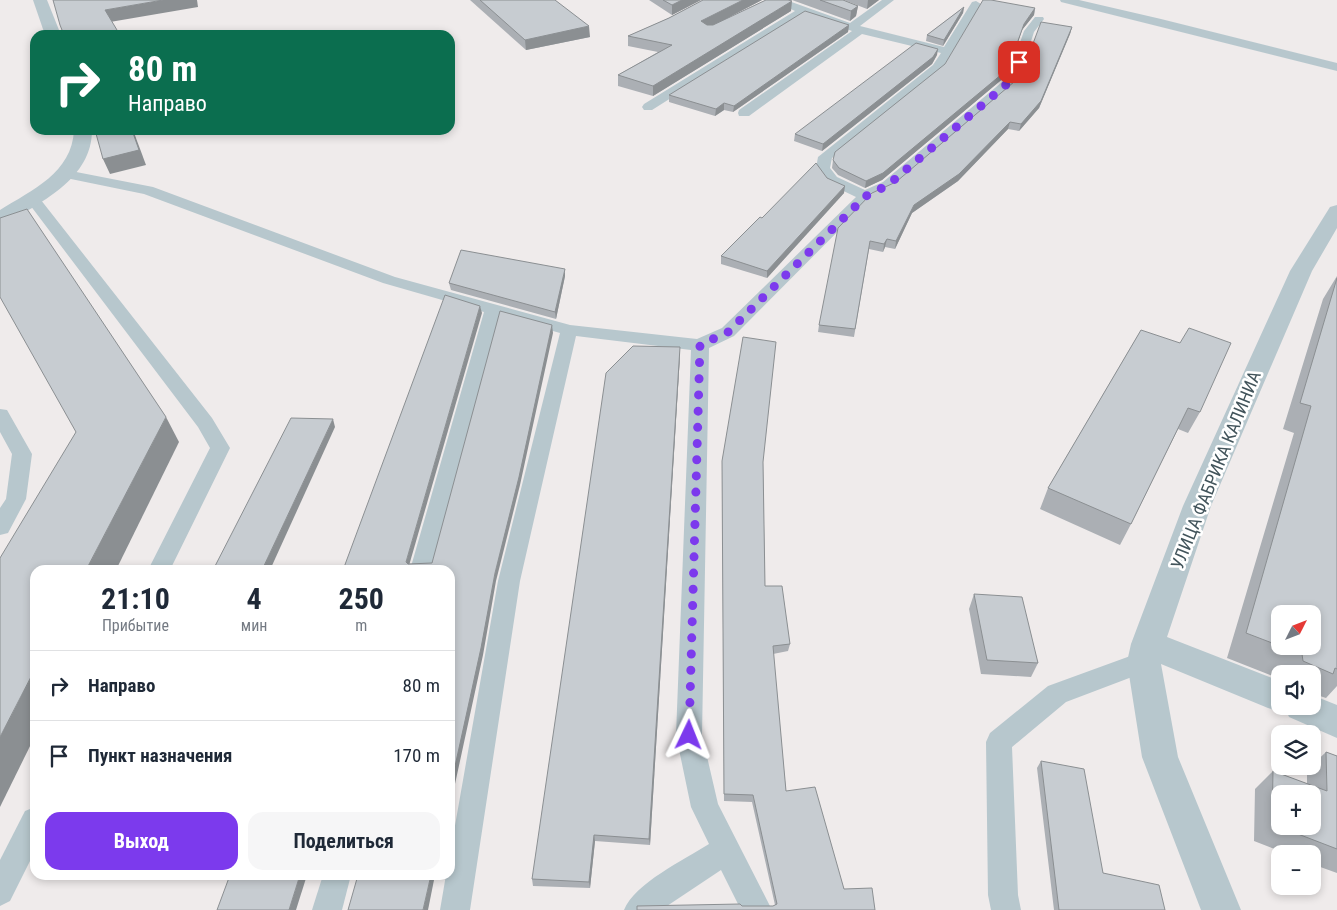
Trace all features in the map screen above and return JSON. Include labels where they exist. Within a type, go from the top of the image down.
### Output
[{"type":"street","points":[[40,0],[50,30]]},
{"type":"street","points":[[0,218],[66,174],[77,159],[85,141],[84,135]]},
{"type":"street","name":"УЛИЦА ФАБРИКА КАЛИНИА","points":[[1221,910],[1160,757],[1146,653],[1197,506],[1301,271],[1336,219]]},
{"type":"street","points":[[1146,653],[1271,694]]},
{"type":"street","points":[[1321,715],[1337,722]]},
{"type":"lane","points":[[744,113],[889,0]]},
{"type":"lane","points":[[1065,0],[1337,66]]},
{"type":"lane","points":[[772,1],[854,29],[948,52]]},
{"type":"lane","points":[[866,196],[832,180],[822,168],[825,157],[938,67],[976,4]]},
{"type":"lane","points":[[853,9],[868,15]]},
{"type":"lane","points":[[648,107],[802,11]]},
{"type":"lane","points":[[66,174],[148,190],[389,280],[569,330],[675,344],[700,345],[728,332],[866,196],[888,185],[1014,78],[1029,31],[1038,19]]},
{"type":"lane","points":[[32,198],[205,423],[220,448],[162,565]]},
{"type":"lane","points":[[422,565],[493,309]]},
{"type":"lane","points":[[455,910],[509,581],[569,330]]},
{"type":"lane","points":[[700,345],[689,735],[705,808],[757,910]]},
{"type":"lane","points":[[0,415],[22,454],[16,499],[0,527]]},
{"type":"lane","points":[[1006,910],[1003,896],[999,742],[1057,694],[1146,653]]},
{"type":"lane","points":[[0,892],[30,831]]},
{"type":"lane","points":[[639,910],[654,897],[726,850]]},
{"type":"lane","points":[[327,910],[336,880]]},
{"type":"building","points":[[53,0],[163,0],[105,10],[117,30],[62,30]]},
{"type":"building","points":[[480,0],[555,0],[589,26],[525,40]]},
{"type":"building","points":[[663,0],[682,0],[672,5]]},
{"type":"building","points":[[703,0],[743,0],[701,21],[707,25],[713,25],[766,0],[792,1],[653,86],[618,75],[672,45],[628,36],[669,18]]},
{"type":"building","points":[[820,0],[843,0],[858,6],[851,11]]},
{"type":"building","points":[[983,0],[1035,8],[1024,24],[1008,69],[883,173],[866,181],[839,168],[833,160],[835,152],[945,64]]},
{"type":"building","points":[[964,7],[944,40],[927,35]]},
{"type":"building","points":[[805,11],[849,25],[734,106],[724,103],[716,109],[669,95]]},
{"type":"building","points":[[1041,22],[1072,27],[1041,101],[1021,124],[1010,122],[959,174],[914,205],[896,241],[887,239],[884,244],[870,241],[855,329],[819,325],[838,228],[872,193],[896,182],[1021,76]]},
{"type":"building","points":[[916,43],[938,49],[933,57],[823,144],[795,134]]},
{"type":"building","points":[[96,135],[134,135],[139,150],[103,159]]},
{"type":"building","points":[[816,163],[827,178],[845,186],[767,271],[721,256],[760,217],[762,218]]},
{"type":"building","points":[[27,209],[166,417],[89,565],[30,565],[30,679],[0,737],[0,558],[76,432],[0,297],[0,218]]},
{"type":"building","points":[[461,250],[565,269],[555,312],[449,283]]},
{"type":"building","points":[[1337,278],[1337,669],[1335,668],[1333,674],[1321,669],[1321,665],[1312,665],[1303,661],[1302,655],[1321,655],[1321,605],[1271,605],[1271,643],[1246,633],[1311,406],[1300,403]]},
{"type":"building","points":[[445,295],[480,306],[406,562],[408,564],[432,563],[500,311],[552,325],[519,477],[495,573],[455,766],[455,565],[345,565]]},
{"type":"building","points":[[1189,328],[1231,343],[1200,412],[1188,408],[1131,524],[1048,488],[1141,330],[1180,343]]},
{"type":"building","points":[[743,337],[776,342],[763,462],[765,586],[782,586],[790,644],[773,646],[786,791],[815,787],[844,889],[872,888],[875,910],[637,910],[637,906],[740,904],[742,906],[773,906],[777,904],[753,795],[724,794],[722,461]]},
{"type":"building","points":[[633,346],[680,347],[649,839],[594,835],[589,882],[532,879],[606,373]]},
{"type":"building","points":[[291,418],[333,419],[264,565],[216,565]]},
{"type":"building","points":[[974,594],[1022,597],[1038,663],[987,660]]},
{"type":"building","points":[[1326,752],[1337,756],[1337,849],[1301,835],[1321,835],[1321,789],[1327,791]]},
{"type":"building","points":[[1041,761],[1084,769],[1103,873],[1159,885],[1165,910],[1059,910]]},
{"type":"building","points":[[1273,775],[1284,775],[1311,785],[1273,785]]},
{"type":"building","points":[[228,880],[298,880],[289,910],[217,910]]},
{"type":"building","points":[[357,880],[430,880],[423,910],[348,910]]},
{"type":"route","points":[[689,735],[700,345],[728,332],[866,196],[888,185],[1014,78],[1019,62]]}]
